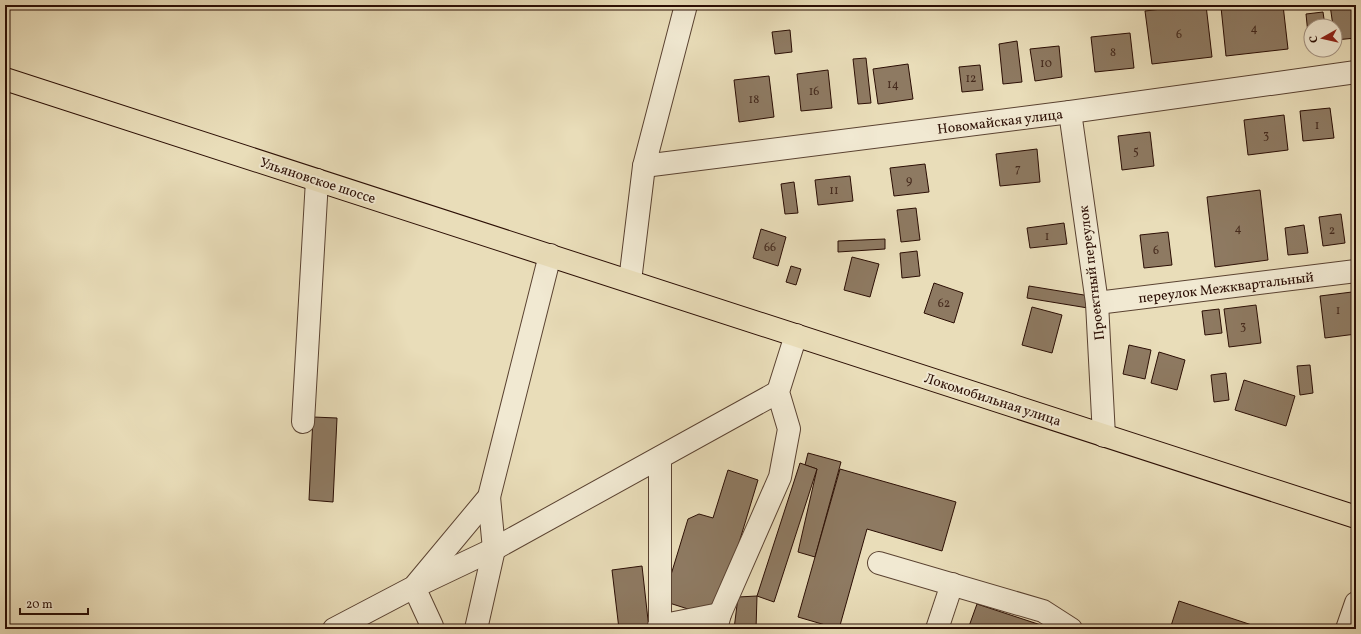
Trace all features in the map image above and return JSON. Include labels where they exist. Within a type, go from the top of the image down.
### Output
[{"type":"main road","name":"Ульяновское шоссе","points":[[5,79],[630,281]]},
{"type":"main road","name":"Локомобильная улица","points":[[630,281],[1356,517]]},
{"type":"street","points":[[630,281],[644,166],[686,5]]},
{"type":"street","name":"Новомайская улица","points":[[644,166],[1070,112],[1356,72]]},
{"type":"street","name":"Проектный переулок","points":[[1070,112],[1097,303],[1104,436]]},
{"type":"street","points":[[303,422],[317,180]]},
{"type":"street","points":[[476,629],[494,549],[489,497],[550,255]]},
{"type":"street","name":"переулок Межквартальный","points":[[1097,303],[1356,272]]},
{"type":"street","points":[[660,458],[659,627],[718,622],[780,477],[789,430],[778,392],[796,335]]},
{"type":"street","points":[[334,629],[414,587],[494,549],[778,392]]},
{"type":"street","points":[[414,587],[489,497]]},
{"type":"street","points":[[879,564],[1043,611],[1071,629]]},
{"type":"street","points":[[937,629],[952,584]]},
{"type":"street","points":[[414,587],[432,626],[431,629]]},
{"type":"street","points":[[1347,629],[1356,603]]},
{"type":"building","points":[[1206,5],[1212,57],[1152,64],[1145,11]]},
{"type":"building","points":[[1241,5],[1283,5],[1288,49],[1226,56],[1221,7]]},
{"type":"building","points":[[1330,5],[1356,5],[1356,38],[1343,39],[1343,18],[1332,18]]},
{"type":"building","points":[[1323,12],[1324,18],[1306,18],[1306,14]]},
{"type":"building","points":[[790,30],[792,52],[775,54],[772,32]]},
{"type":"building","points":[[1130,33],[1134,68],[1095,72],[1091,37]]},
{"type":"building","points":[[1017,41],[1022,82],[1003,84],[999,44]]},
{"type":"building","points":[[1059,46],[1062,77],[1035,81],[1030,49]]},
{"type":"building","points":[[866,58],[871,103],[858,104],[853,59]]},
{"type":"building","points":[[908,64],[913,99],[878,104],[873,69]]},
{"type":"building","points":[[980,65],[983,90],[962,92],[959,67]]},
{"type":"building","points":[[828,70],[832,108],[801,111],[797,74]]},
{"type":"building","points":[[769,76],[774,117],[739,122],[734,80]]},
{"type":"building","points":[[1330,108],[1334,138],[1303,141],[1300,111]]},
{"type":"building","points":[[1284,115],[1288,150],[1248,155],[1244,120]]},
{"type":"building","points":[[1150,132],[1154,166],[1122,170],[1118,136]]},
{"type":"building","points":[[1037,149],[1040,182],[1000,186],[996,154]]},
{"type":"building","points":[[925,164],[929,192],[894,196],[890,168]]},
{"type":"building","points":[[850,176],[853,201],[818,205],[815,180]]},
{"type":"building","points":[[794,182],[798,213],[785,214],[781,184]]},
{"type":"building","points":[[1260,190],[1268,260],[1215,267],[1207,197]]},
{"type":"building","points":[[916,208],[920,240],[901,242],[897,210]]},
{"type":"building","points":[[1341,214],[1345,243],[1323,246],[1319,217]]},
{"type":"building","points":[[1064,223],[1067,244],[1030,248],[1027,228]]},
{"type":"building","points":[[1304,225],[1308,253],[1288,255],[1285,228]]},
{"type":"building","points":[[761,229],[786,237],[778,266],[753,258]]},
{"type":"building","points":[[1168,232],[1172,265],[1144,268],[1140,235]]},
{"type":"building","points":[[885,239],[885,249],[838,252],[838,241]]},
{"type":"building","points":[[917,251],[920,276],[902,278],[900,253]]},
{"type":"building","points":[[852,257],[879,264],[870,297],[844,290]]},
{"type":"building","points":[[791,266],[801,269],[796,285],[786,282]]},
{"type":"building","points":[[934,283],[963,293],[954,323],[924,313]]},
{"type":"building","points":[[1029,286],[1090,296],[1088,308],[1027,298]]},
{"type":"building","points":[[1352,292],[1356,334],[1325,338],[1320,296]]},
{"type":"building","points":[[1256,305],[1261,343],[1229,347],[1224,309]]},
{"type":"building","points":[[1032,307],[1062,315],[1052,353],[1022,345]]},
{"type":"building","points":[[1219,309],[1222,333],[1205,335],[1202,311]]},
{"type":"building","points":[[1129,345],[1151,350],[1145,379],[1123,374]]},
{"type":"building","points":[[1159,352],[1185,360],[1177,390],[1151,383]]},
{"type":"building","points":[[1310,365],[1313,393],[1300,395],[1297,366]]},
{"type":"building","points":[[1226,373],[1229,400],[1214,402],[1211,375]]},
{"type":"building","points":[[1244,380],[1295,396],[1286,426],[1235,410]]},
{"type":"building","points":[[313,417],[337,418],[333,502],[309,500]]},
{"type":"building","points":[[808,453],[841,462],[815,557],[798,552],[817,469],[805,465]]},
{"type":"building","points":[[800,463],[817,469],[774,602],[757,596]]},
{"type":"building","points":[[840,469],[956,502],[942,551],[867,529],[839,629],[798,617]]},
{"type":"building","points":[[728,470],[758,480],[722,599],[710,616],[663,601],[688,519],[699,514],[713,518]]},
{"type":"building","points":[[642,566],[649,629],[619,629],[612,570]]},
{"type":"building","points":[[757,596],[756,629],[734,629],[738,597]]},
{"type":"building","points":[[1179,601],[1264,629],[1170,629]]},
{"type":"building","points":[[977,604],[1053,629],[968,629]]}]
